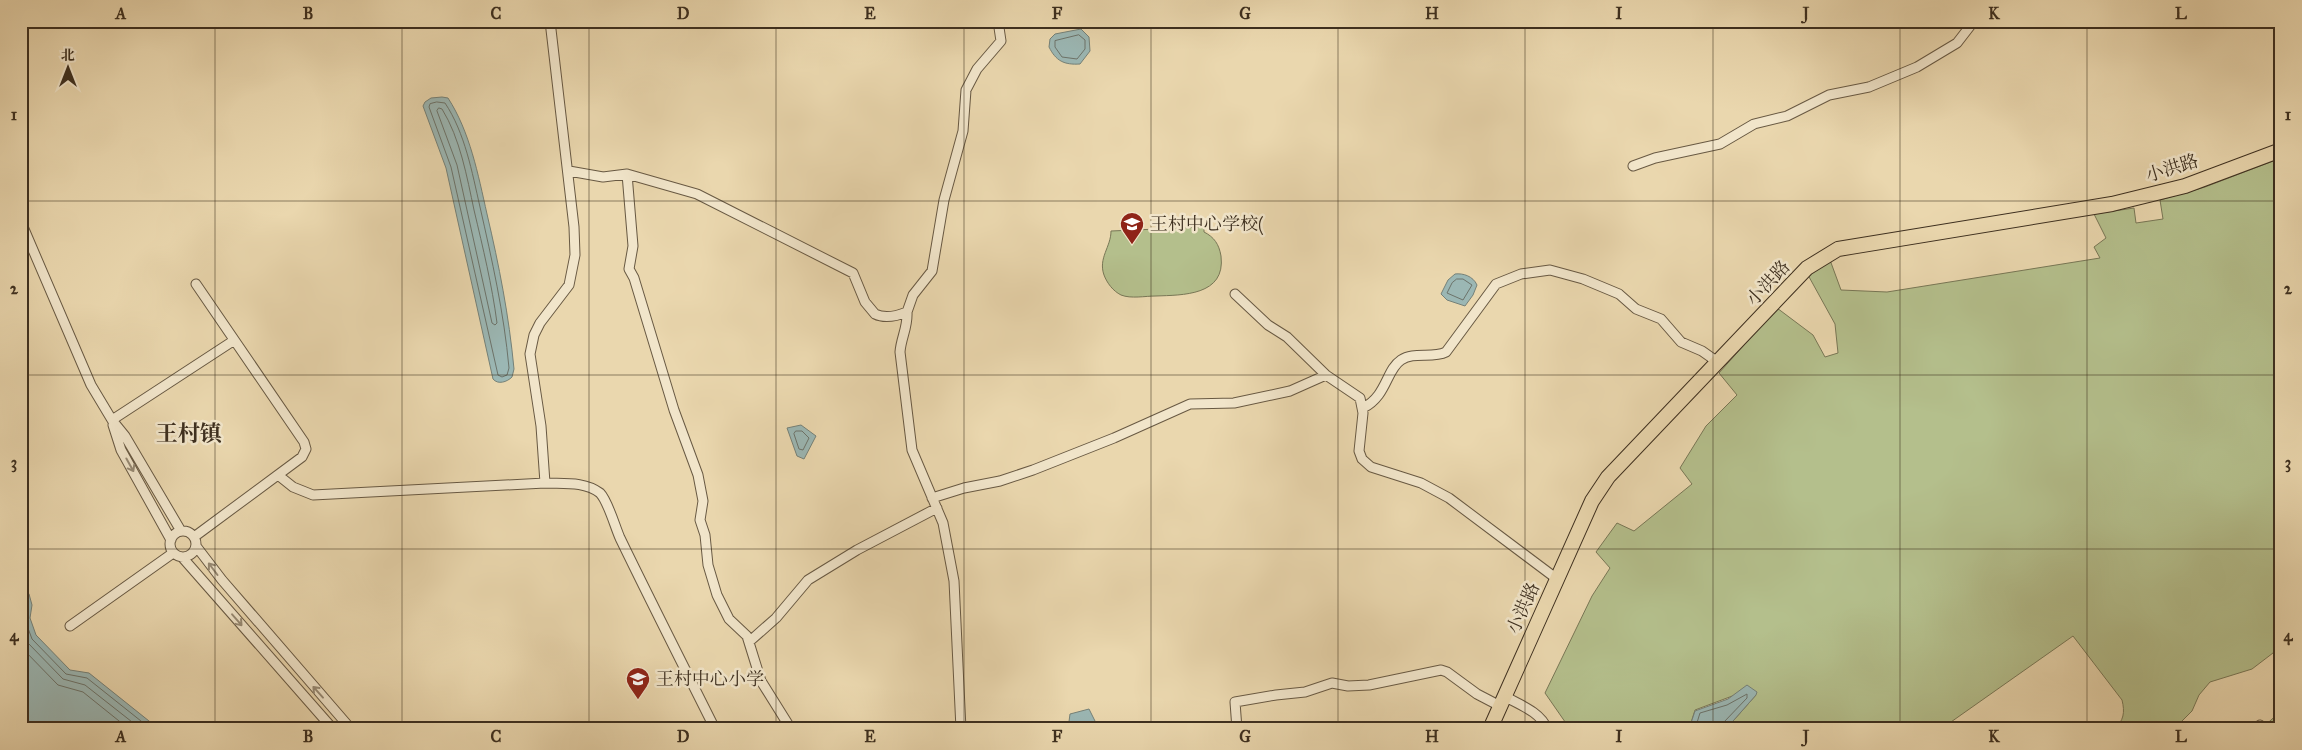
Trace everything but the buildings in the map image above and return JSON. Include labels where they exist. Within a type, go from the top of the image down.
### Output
[{"type":"main road","name":"小洪路","points":[[1490,729],[1592,501],[1608,477],[1807,268],[1838,249],[2112,204],[2185,186],[2281,150]]},
{"type":"street","points":[[545,484],[541,426],[530,354],[536,329],[543,317],[566,291],[573,273],[575,241],[550,21]]},
{"type":"street","points":[[960,729],[954,581],[949,549],[936,508],[912,450],[900,352],[907,328],[907,312],[913,295],[932,271],[944,200],[963,131],[966,90],[976,69],[1001,41],[998,21]]},
{"type":"street","points":[[1633,166],[1655,158],[1720,144],[1754,124],[1787,116],[1829,96],[1863,89],[1917,67],[1957,43],[1974,21]]},
{"type":"street","points":[[568,171],[603,177],[626,174],[697,194],[853,273],[870,310],[880,317],[896,316],[907,312]]},
{"type":"street","points":[[626,174],[633,246],[629,269],[634,278],[674,410],[697,469],[702,501],[700,520],[705,535],[708,565],[717,595],[729,619],[750,641],[761,681],[791,729]]},
{"type":"street","points":[[21,222],[91,385],[112,420],[125,436],[181,531]]},
{"type":"street","points":[[1363,408],[1378,396],[1400,360],[1411,356],[1438,355],[1446,352],[1496,284],[1514,276],[1536,271],[1550,270],[1583,279],[1619,294],[1636,309],[1661,318],[1681,342],[1702,351],[1718,363]]},
{"type":"street","points":[[70,626],[178,555],[189,556],[195,542],[302,457],[305,452],[305,444],[196,284]]},
{"type":"street","points":[[1235,294],[1268,325],[1287,336],[1326,375],[1360,398],[1363,408],[1359,451],[1364,462],[1371,467],[1421,483],[1449,498],[1557,579]]},
{"type":"street","points":[[112,420],[234,341]]},
{"type":"street","points":[[932,498],[964,488],[1000,481],[1033,470],[1114,438],[1190,404],[1234,403],[1290,391],[1326,375]]},
{"type":"street","points":[[112,420],[121,450],[178,555],[333,729]]},
{"type":"street","points":[[278,475],[293,487],[313,495],[545,484],[584,485],[602,496],[658,618],[716,729]]},
{"type":"street","points":[[750,641],[776,618],[808,580],[857,550],[936,508]]},
{"type":"street","points":[[171,540],[181,531],[188,532],[222,580],[351,729]]},
{"type":"street","points":[[1237,729],[1235,702],[1305,692],[1332,683],[1364,686],[1441,670],[1447,672],[1477,694],[1534,713],[1547,729]]},
{"type":"green space","points":[[2281,158],[2281,643],[2273,653],[2252,669],[2210,682],[2199,695],[2192,711],[2174,729],[2114,729],[2120,723],[2123,716],[2122,700],[2073,636],[1941,729],[1726,729],[1756,695],[1735,695],[1695,710],[1689,729],[1570,729],[1545,693],[1592,596],[1610,568],[1596,552],[1617,523],[1634,531],[1692,484],[1680,468],[1706,426],[1737,395],[1719,373],[1777,308],[1813,335],[1825,357],[1838,353],[1835,324],[1808,275],[1830,260],[1841,290],[1887,292],[2100,258],[2094,247],[2106,238],[2094,214],[2134,208],[2136,223],[2163,219],[2160,200],[2205,187]]},
{"type":"green space","points":[[1204,227],[1204,232],[1211,236],[1217,244],[1221,256],[1221,269],[1217,279],[1209,286],[1200,291],[1178,295],[1134,297],[1121,295],[1107,281],[1104,275],[1103,263],[1111,231]]},
{"type":"green space","points":[[2281,711],[2281,729],[2261,729]]},
{"type":"water","points":[[1081,29],[1089,37],[1090,51],[1080,64],[1069,64],[1058,59],[1049,47],[1050,39],[1055,34]]},
{"type":"water","points":[[431,98],[448,98],[468,139],[477,169],[496,252],[514,369],[512,377],[502,382],[497,382],[493,379],[446,168],[423,106]]},
{"type":"water","points":[[1455,274],[1468,276],[1477,285],[1465,306],[1447,300],[1441,294],[1448,280]]},
{"type":"water","points":[[801,425],[816,436],[804,459],[797,456],[787,428]]},
{"type":"water","points":[[21,584],[29,594],[32,605],[30,618],[36,635],[70,670],[89,673],[159,729],[21,729]]},
{"type":"water","points":[[1747,685],[1757,692],[1756,695],[1726,729],[1689,729],[1695,711],[1728,699]]},
{"type":"water","points":[[1089,709],[1099,729],[1068,729],[1070,714]]},
{"type":"place","name":"王村中心学校(","points":[[1132,245]]},
{"type":"place","name":"王村中心小学","points":[[638,700]]},
{"type":"district","name":"王村镇","points":[[189,433]]}]
